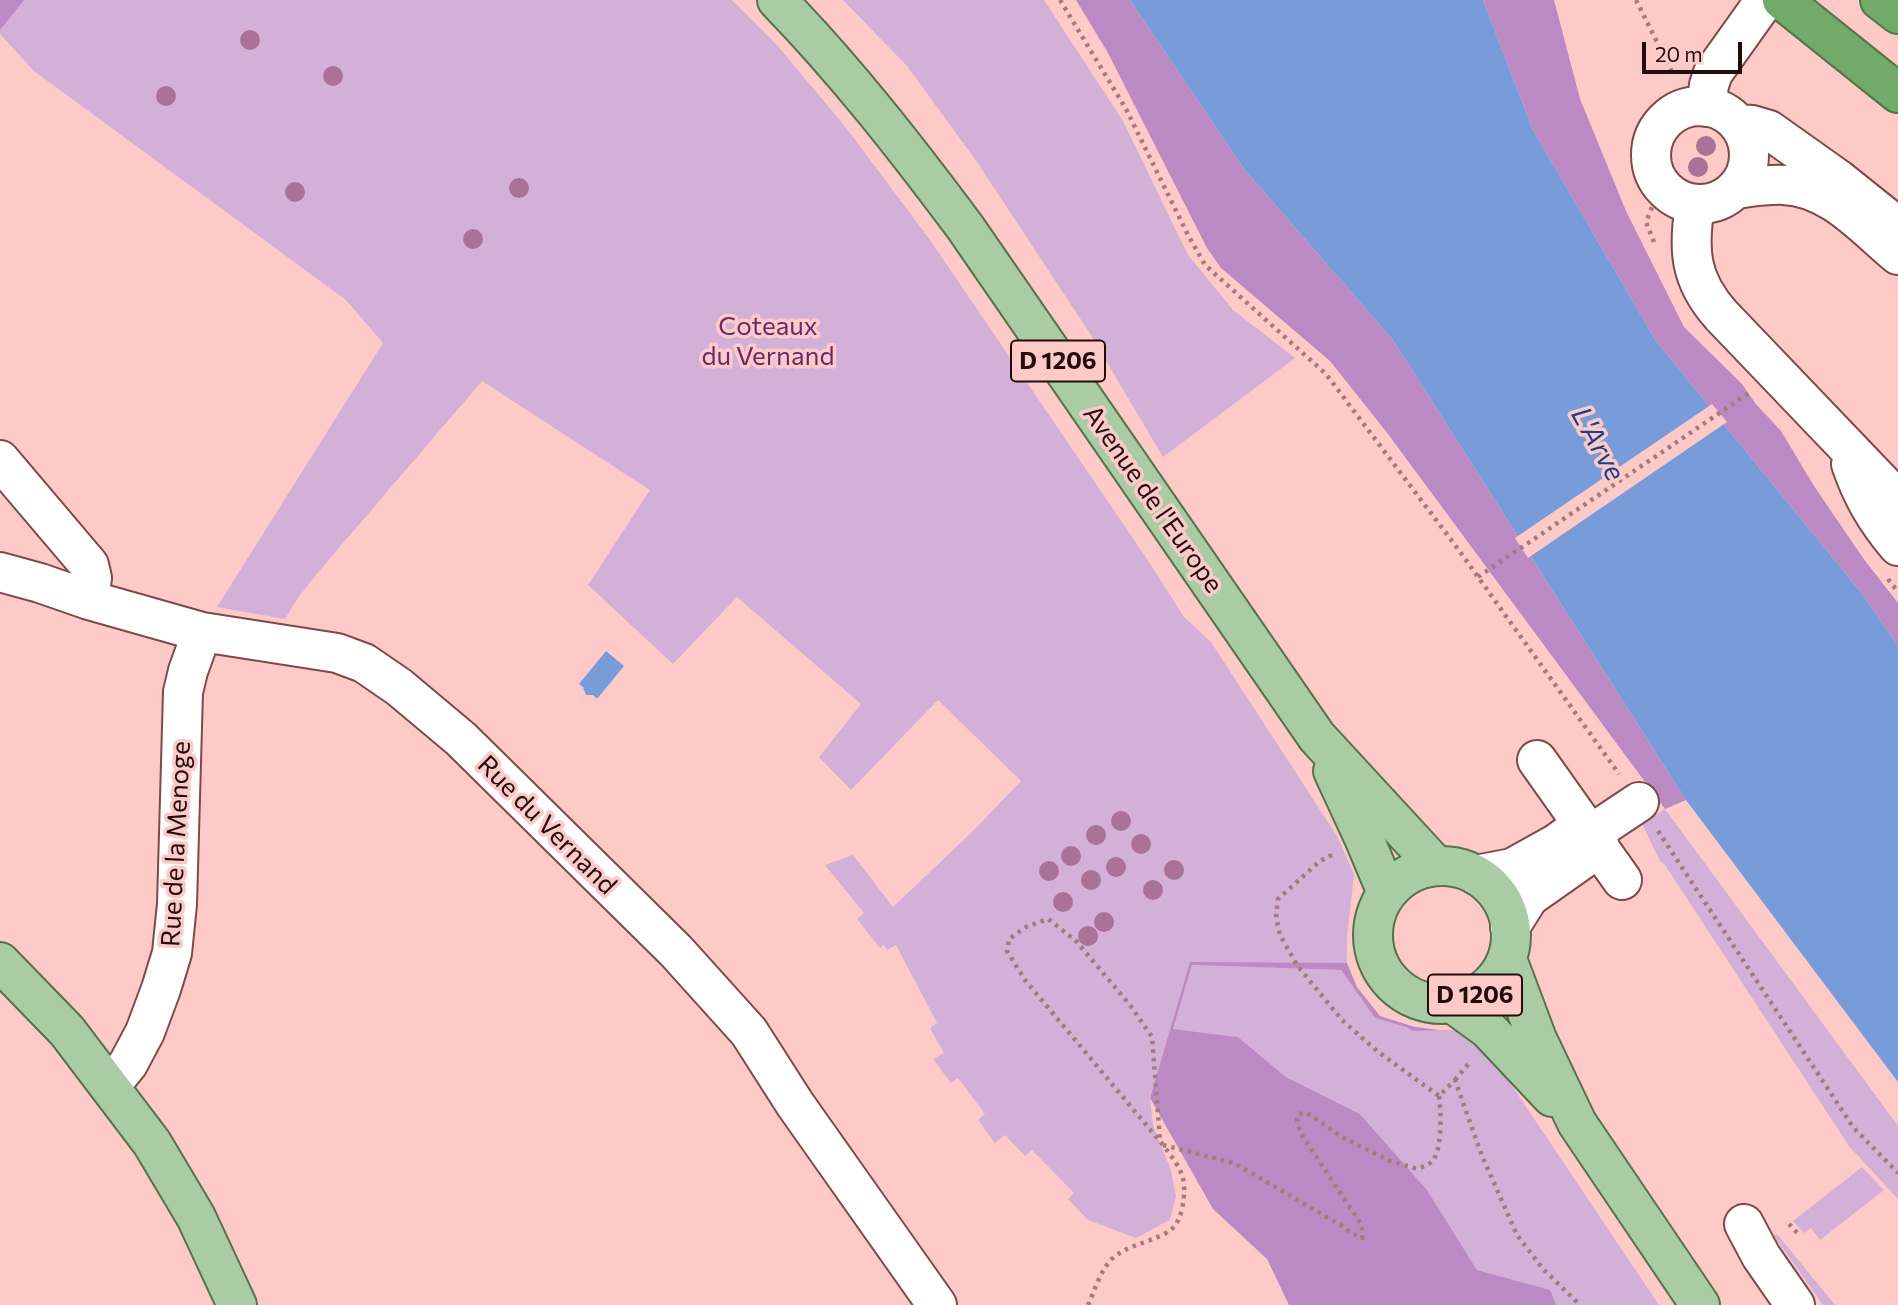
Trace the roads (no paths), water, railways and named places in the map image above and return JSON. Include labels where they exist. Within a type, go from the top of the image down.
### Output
[{"type":"highway","points":[[1880,0],[1898,14]]},
{"type":"highway","points":[[1791,8],[1898,93]]},
{"type":"highway","points":[[1791,8],[1898,103]]},
{"type":"main road","name":"Avenue de l'Europe","points":[[778,0],[907,149],[965,227],[1317,737],[1436,866]]},
{"type":"main road","name":"Avenue de l'Europe","points":[[1317,737],[1387,893]]},
{"type":"main road","points":[[1387,893],[1408,874],[1436,866]]},
{"type":"main road","name":"D 1206","points":[[1436,866],[1457,867],[1476,875],[1500,897],[1508,916],[1508,943],[1536,1040],[1577,1123],[1700,1305]]},
{"type":"main road","name":"D 1206","points":[[1387,893],[1375,918],[1373,931],[1376,958],[1382,970],[1400,990],[1424,1002],[1452,1003],[1485,989],[1494,980],[1508,943]]},
{"type":"main road","points":[[0,962],[61,1024],[145,1132],[206,1237],[237,1305]]},
{"type":"main road","name":"D 1206","points":[[1452,1003],[1488,1029],[1577,1123]]},
{"type":"street","points":[[1765,0],[1713,73],[1709,85],[1711,113],[1746,140],[1749,157],[1745,174],[1735,189],[1717,201],[1695,204],[1685,202],[1668,192],[1656,177],[1651,158],[1659,129],[1673,116],[1711,113],[1769,130],[1838,179],[1898,227]]},
{"type":"street","points":[[1735,189],[1781,184],[1814,191],[1837,204],[1898,255]]},
{"type":"street","points":[[1695,204],[1691,253],[1696,277],[1707,298],[1898,500]]},
{"type":"street","points":[[1843,443],[1860,490],[1879,523],[1898,546]]},
{"type":"street","points":[[0,460],[89,565],[92,578],[89,600]]},
{"type":"street","name":"Rue du Vernand","points":[[0,572],[202,632],[337,653],[364,663],[399,687],[461,739],[676,951],[749,1032],[794,1104],[937,1305]]},
{"type":"street","name":"Rue de la Menoge","points":[[110,1086],[128,1064],[145,1032],[172,953],[177,904],[183,692],[187,671],[202,632]]},
{"type":"street","points":[[1537,760],[1622,880]]},
{"type":"street","points":[[1508,943],[1529,897],[1591,835],[1639,802]]},
{"type":"street","points":[[1476,875],[1511,868],[1557,843],[1591,835]]},
{"type":"street","points":[[1744,1224],[1761,1256],[1795,1305]]},
{"type":"water","name":"L'Arve","points":[[1130,0],[1483,0],[1533,130],[1656,341],[1863,595],[1898,646],[1898,1082],[1686,800],[1393,340],[1244,169]]},
{"type":"water","points":[[606,651],[624,666],[597,699],[593,695],[586,695],[579,684]]},
{"type":"park label","name":"Coteaux du Vernand","points":[[768,341]]}]
